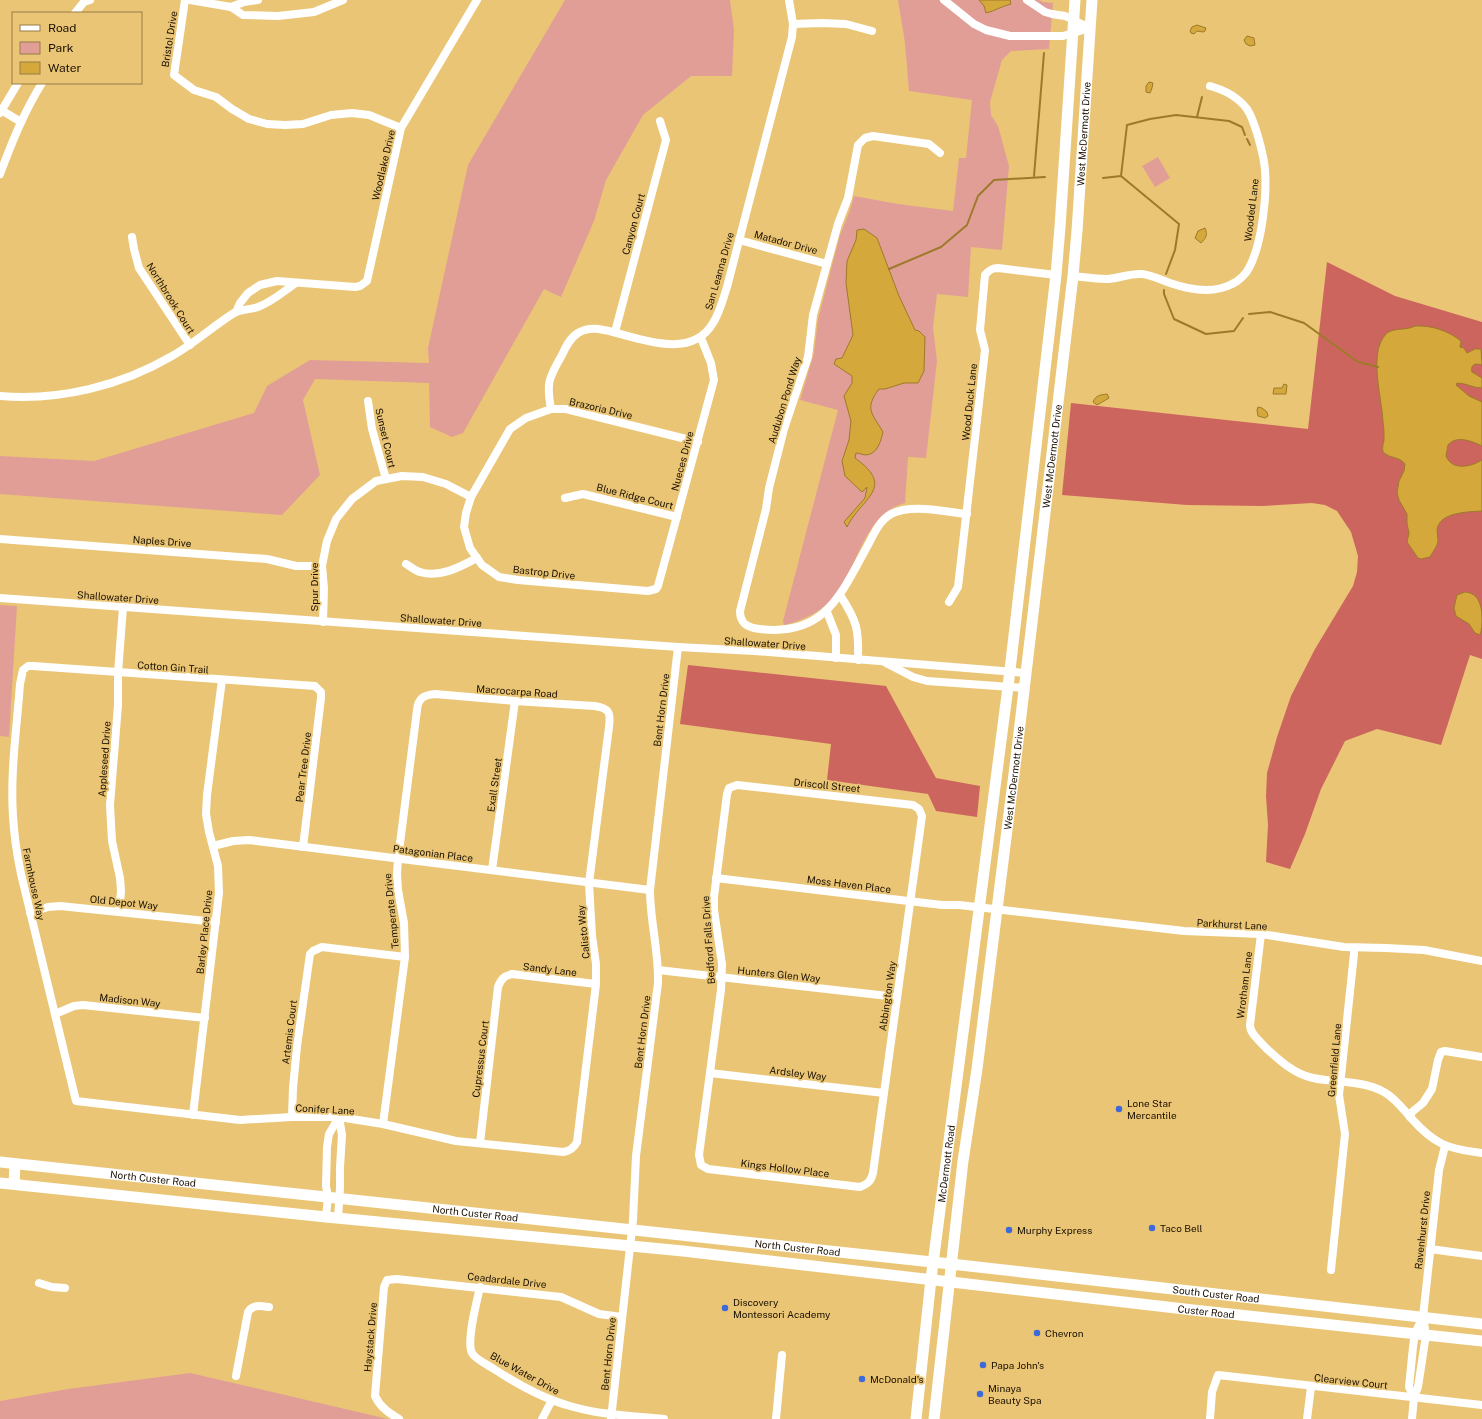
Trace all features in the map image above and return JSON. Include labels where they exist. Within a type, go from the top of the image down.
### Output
[{"type":"main road","name":"West McDermott Drive","points":[[980,908],[1000,756],[1056,275],[1075,0]]},
{"type":"main road","name":"West McDermott Drive","points":[[996,910],[1025,688],[1077,230],[1092,0]]},
{"type":"main road","points":[[1056,275],[1072,276]]},
{"type":"main road","points":[[1000,756],[1016,758]]},
{"type":"main road","name":"McDermott Road","points":[[916,1419],[931,1279],[980,908]]},
{"type":"main road","name":"McDermott Road","points":[[934,1419],[963,1161],[996,910]]},
{"type":"main road","points":[[960,1066],[976,1069]]},
{"type":"main road","name":"North Custer Road","points":[[0,1162],[951,1264]]},
{"type":"main road","points":[[14,1184],[15,1164]]},
{"type":"main road","name":"North Custer Road","points":[[0,1183],[326,1217],[751,1258],[931,1279]]},
{"type":"main road","points":[[751,1258],[752,1243]]},
{"type":"main road","name":"South Custer Road","points":[[951,1264],[1482,1324]]},
{"type":"main road","name":"Custer Road","points":[[931,1279],[1193,1310],[1482,1341]]},
{"type":"street","points":[[77,12],[84,2],[90,0]]},
{"type":"street","name":"Bristol Drive","points":[[185,0],[174,75],[194,90],[216,97],[232,109],[249,118],[268,124],[285,126],[303,124],[331,115],[352,113],[369,115],[401,128]]},
{"type":"street","points":[[190,0],[231,7],[243,15],[278,16],[314,12],[343,0]]},
{"type":"street","points":[[231,7],[244,2],[258,0]]},
{"type":"street","name":"Woodlake Drive","points":[[236,312],[240,303],[248,293],[260,285],[277,281],[355,286],[364,284],[367,281],[401,128],[477,0]]},
{"type":"street","name":"San Leanna Drive","points":[[701,338],[713,324],[720,310],[792,37],[793,24],[789,0]]},
{"type":"street","points":[[944,0],[974,24],[986,30],[1010,36],[1035,35],[1060,37],[1090,28]]},
{"type":"street","points":[[1027,0],[1045,12],[1074,20],[1090,28]]},
{"type":"street","points":[[793,24],[846,24],[872,31]]},
{"type":"street","points":[[17,84],[1,112],[21,122]]},
{"type":"street","points":[[0,174],[30,102],[41,85]]},
{"type":"street","name":"Wooded Lane","points":[[1072,276],[1107,279],[1141,274],[1152,276],[1171,284],[1209,290],[1223,288],[1234,283],[1245,274],[1255,256],[1263,218],[1266,181],[1265,168],[1251,116],[1236,98],[1226,90],[1210,86]]},
{"type":"street","name":"Canyon Court","points":[[615,332],[666,140],[660,121]]},
{"type":"street","name":"Audubon Pond Way","points":[[827,612],[804,625],[777,631],[750,628],[743,623],[740,616],[782,436],[808,356],[813,315],[838,224],[848,198],[858,145],[865,138],[874,136],[929,144],[940,153]]},
{"type":"street","name":"Northbrook Court","points":[[132,237],[139,268],[190,346]]},
{"type":"street","name":"Matador Drive","points":[[739,240],[827,264]]},
{"type":"street","name":"Wood Duck Lane","points":[[949,602],[958,587],[967,514],[985,350],[980,330],[985,275],[992,268],[998,268],[1056,275]]},
{"type":"street","name":"Woodlake Drive","points":[[0,396],[35,397],[55,395],[97,387],[147,369],[172,357],[190,346],[236,312],[258,307],[273,300],[296,283]]},
{"type":"street","points":[[551,409],[548,390],[551,374],[571,338],[579,332],[588,328],[600,328],[660,344],[682,344],[701,338]]},
{"type":"street","name":"Nueces Drive","points":[[656,589],[714,380],[711,363],[701,338]]},
{"type":"street","name":"Sunset Court","points":[[368,401],[372,430],[386,479]]},
{"type":"street","name":"Brazoria Drive","points":[[472,498],[510,429],[526,418],[551,409],[566,409],[698,442]]},
{"type":"street","name":"Spur Drive","points":[[323,622],[324,588],[322,566],[327,541],[336,519],[352,499],[376,481],[402,476],[423,477],[446,484],[472,498]]},
{"type":"street","name":"Blue Ridge Court","points":[[565,498],[583,494],[677,517]]},
{"type":"street","name":"Bastrop Drive","points":[[472,498],[466,513],[464,527],[470,548],[482,565],[499,577],[518,580],[648,591],[656,589]]},
{"type":"street","points":[[836,658],[836,635],[827,612],[840,595],[881,522],[891,514],[912,508],[967,514]]},
{"type":"street","name":"Naples Drive","points":[[0,538],[267,559],[296,566],[322,566]]},
{"type":"street","points":[[406,564],[419,572],[436,573],[454,570],[477,558]]},
{"type":"street","points":[[840,595],[855,620],[859,637],[858,660]]},
{"type":"street","name":"Shallowater Drive","points":[[0,598],[678,648],[754,651],[1026,673]]},
{"type":"street","name":"Appleseed Drive","points":[[119,912],[121,891],[120,878],[112,840],[110,805],[118,705],[118,673],[123,607]]},
{"type":"street","name":"Bent Horn Drive","points":[[611,1416],[632,1229],[636,1156],[658,983],[658,970],[650,905],[650,890],[678,648]]},
{"type":"street","name":"Shallowater Drive","points":[[881,661],[913,677],[927,681],[1025,688]]},
{"type":"street","name":"Cotton Gin Trail","points":[[25,668],[32,666],[315,686],[319,690]]},
{"type":"street","points":[[936,682],[942,671],[953,667]]},
{"type":"street","name":"Farmhouse Way","points":[[25,668],[20,678],[12,790],[15,845],[76,1101]]},
{"type":"street","name":"Barley Place Drive","points":[[193,1115],[219,893],[218,866],[212,846],[206,814],[222,680]]},
{"type":"street","name":"Pear Tree Drive","points":[[303,847],[321,698],[319,690]]},
{"type":"street","name":"Macrocarpa Road","points":[[423,697],[435,694],[594,706],[602,707],[608,711]]},
{"type":"street","name":"Temperate Drive","points":[[383,1124],[405,957],[404,923],[396,874],[417,705],[423,697]]},
{"type":"street","name":"Exall Street","points":[[492,870],[515,701]]},
{"type":"street","name":"Calisto Way","points":[[572,1149],[577,1142],[578,1137],[596,984],[596,964],[590,916],[589,883],[610,718],[608,711]]},
{"type":"street","name":"Driscoll Street","points":[[732,786],[737,785],[913,805],[919,809]]},
{"type":"street","name":"Bedford Falls Drive","points":[[701,1165],[699,1156],[722,977],[720,949],[714,910],[716,878],[727,794],[729,788],[732,786]]},
{"type":"street","name":"Abbington Way","points":[[867,1184],[872,1178],[873,1173],[911,901],[922,816],[919,809]]},
{"type":"street","name":"Patagonian Place","points":[[212,846],[233,841],[249,840],[650,890]]},
{"type":"street","name":"Moss Haven Place","points":[[716,878],[980,908]]},
{"type":"street","name":"Old Depot Way","points":[[30,913],[48,907],[60,906],[216,922]]},
{"type":"street","name":"Parkhurst Lane","points":[[980,908],[1184,932],[1261,934],[1354,948],[1424,950],[1482,961]]},
{"type":"street","name":"Wrotham Lane","points":[[1261,934],[1252,1000],[1250,1030],[1276,1058],[1291,1068],[1312,1078],[1350,1082],[1370,1086],[1386,1093],[1402,1106],[1410,1117],[1426,1133],[1445,1146],[1464,1151],[1482,1153]]},
{"type":"street","name":"Artemis Court","points":[[292,1117],[297,1046],[308,959],[313,950],[322,947],[405,957]]},
{"type":"street","name":"Greenfield Lane","points":[[1331,1270],[1345,1134],[1339,1095],[1340,1081],[1354,948]]},
{"type":"street","name":"Hunters Glen Way","points":[[658,970],[897,997]]},
{"type":"street","name":"Sandy Lane","points":[[503,978],[512,974],[596,984]]},
{"type":"street","name":"Cupressus Court","points":[[480,1143],[498,987],[503,978]]},
{"type":"street","name":"Madison Way","points":[[55,1014],[74,1006],[83,1005],[204,1018]]},
{"type":"street","points":[[1410,1117],[1412,1112],[1423,1103],[1432,1089],[1441,1052],[1445,1051],[1482,1057]]},
{"type":"street","name":"Ardsley Way","points":[[710,1072],[884,1093]]},
{"type":"street","name":"Conifer Lane","points":[[76,1101],[240,1120],[292,1117],[339,1118],[383,1124],[456,1140],[563,1152],[572,1149]]},
{"type":"street","points":[[326,1217],[328,1197],[326,1162],[327,1147],[329,1134],[339,1118]]},
{"type":"street","points":[[338,1218],[342,1135],[339,1118]]},
{"type":"street","name":"Ravenhurst Drive","points":[[1412,1419],[1414,1397],[1418,1387],[1426,1335],[1423,1317],[1439,1170],[1445,1146]]},
{"type":"street","name":"Kings Hollow Place","points":[[701,1165],[708,1170],[853,1186],[867,1184]]},
{"type":"street","points":[[1430,1249],[1482,1256]]},
{"type":"street","name":"Ceadardale Drive","points":[[387,1280],[397,1278],[561,1296],[599,1314],[622,1317]]},
{"type":"street","name":"Haystack Drive","points":[[387,1280],[384,1287],[375,1396],[378,1403],[388,1413],[399,1419]]},
{"type":"street","points":[[39,1282],[52,1287],[65,1288]]},
{"type":"street","name":"Blue Water Drive","points":[[480,1287],[471,1338],[470,1348],[472,1355],[504,1376],[552,1400],[572,1407],[611,1416],[664,1419]]},
{"type":"street","points":[[236,1376],[248,1312],[255,1306],[269,1308]]},
{"type":"street","name":"Ravenhurst Drive","points":[[1414,1397],[1409,1387],[1415,1334],[1423,1317]]},
{"type":"street","points":[[776,1419],[782,1355]]},
{"type":"street","name":"Clearview Court","points":[[1210,1419],[1212,1392],[1218,1375],[1311,1387],[1482,1405]]},
{"type":"street","points":[[1307,1419],[1311,1387]]},
{"type":"street","points":[[542,1419],[552,1400]]},
{"type":"green space","points":[[565,0],[730,0],[734,30],[732,76],[691,76],[643,115],[606,180],[594,221],[561,297],[544,289],[463,433],[452,437],[430,427],[429,383],[315,379],[303,400],[320,475],[282,515],[0,494],[0,456],[94,461],[254,413],[267,386],[310,360],[429,363],[428,348],[468,165]]},
{"type":"green space","points":[[898,0],[1039,0],[1053,3],[1049,49],[1011,51],[1002,60],[990,102],[991,115],[998,126],[1009,166],[1002,250],[971,247],[968,297],[937,294],[933,327],[937,361],[926,458],[908,457],[905,503],[891,509],[881,517],[872,528],[864,540],[845,580],[833,598],[821,609],[807,617],[784,625],[783,621],[838,410],[800,400],[814,353],[818,319],[840,235],[854,196],[898,204],[953,211],[959,158],[966,158],[972,100],[909,91],[905,43]]},
{"type":"green space","points":[[1158,157],[1170,178],[1155,187],[1142,166]]},
{"type":"green space","points":[[0,605],[17,606],[9,737],[0,736]]},
{"type":"green space","points":[[190,1373],[388,1419],[0,1419],[0,1401],[68,1389]]},
{"type":"shaded area","points":[[1327,262],[1395,296],[1482,322],[1482,659],[1470,655],[1441,745],[1377,729],[1345,741],[1321,789],[1305,834],[1290,869],[1266,862],[1268,825],[1266,796],[1267,773],[1291,696],[1315,649],[1353,586],[1357,572],[1358,556],[1351,532],[1337,511],[1325,505],[1312,503],[1263,506],[1187,505],[1062,495],[1071,403],[1308,429]]},
{"type":"shaded area","points":[[688,665],[886,686],[936,778],[980,786],[977,817],[936,811],[928,794],[827,780],[831,744],[680,724]]},
{"type":"water","points":[[979,0],[1010,0],[1011,4],[986,13],[984,6]]},
{"type":"water","points":[[1197,25],[1206,28],[1205,31],[1197,31],[1194,34],[1191,33],[1190,31],[1192,27]]},
{"type":"water","points":[[1247,36],[1254,38],[1255,45],[1250,46],[1246,44],[1244,40]]},
{"type":"water","points":[[1149,82],[1153,83],[1150,93],[1146,92],[1146,86]]},
{"type":"water","points":[[1205,228],[1206,236],[1201,243],[1195,238],[1198,231]]},
{"type":"water","points":[[864,229],[877,238],[899,296],[915,330],[919,331],[925,337],[924,371],[918,383],[904,383],[885,389],[879,389],[874,396],[871,411],[883,432],[881,439],[873,452],[866,455],[856,453],[855,458],[867,468],[873,477],[875,485],[872,493],[847,527],[844,522],[865,498],[867,487],[862,492],[845,476],[842,461],[849,440],[851,421],[844,396],[852,383],[852,376],[834,364],[836,359],[842,358],[853,335],[846,283],[847,261],[856,240],[857,230]]},
{"type":"water","points":[[1415,326],[1433,328],[1451,334],[1461,341],[1460,347],[1464,348],[1467,353],[1475,349],[1481,349],[1482,365],[1474,365],[1472,367],[1472,372],[1482,378],[1482,388],[1460,383],[1457,383],[1456,385],[1469,396],[1482,402],[1482,446],[1474,442],[1455,440],[1448,445],[1446,456],[1449,461],[1457,466],[1467,466],[1482,460],[1482,511],[1448,516],[1439,524],[1437,530],[1438,542],[1430,557],[1421,559],[1418,558],[1407,542],[1409,533],[1407,514],[1399,500],[1397,493],[1399,481],[1404,471],[1405,464],[1403,461],[1383,452],[1384,428],[1377,376],[1378,352],[1381,342],[1386,334],[1392,330]]},
{"type":"water","points":[[1284,384],[1287,385],[1286,394],[1273,394],[1274,388],[1282,388]]},
{"type":"water","points":[[1107,394],[1109,398],[1097,405],[1093,402],[1100,395]]},
{"type":"water","points":[[1258,407],[1267,412],[1268,416],[1265,418],[1258,416]]},
{"type":"water","points":[[1465,592],[1474,595],[1479,601],[1482,614],[1482,629],[1480,635],[1475,633],[1469,624],[1456,616],[1454,608],[1457,595]]},
{"type":"waterway","points":[[1034,176],[1044,53]]},
{"type":"waterway","points":[[1197,117],[1202,97]]},
{"type":"waterway","points":[[1121,176],[1127,125],[1150,119],[1176,115],[1229,121],[1242,127],[1245,135]]},
{"type":"waterway","points":[[1247,139],[1250,145]]},
{"type":"waterway","points":[[1103,178],[1121,176],[1179,224],[1175,250],[1166,274]]},
{"type":"waterway","points":[[889,269],[941,247],[967,225],[978,196],[994,180],[1045,177]]},
{"type":"waterway","points":[[1164,290],[1164,294],[1174,319],[1206,334],[1234,331],[1243,318]]},
{"type":"waterway","points":[[1249,314],[1270,312],[1304,323],[1358,362],[1378,367]]},
{"type":"place","name":"Lone Star Mercantile","points":[[1119,1109]]},
{"type":"place","name":"Taco Bell","points":[[1152,1228]]},
{"type":"place","name":"Murphy Express","points":[[1009,1230]]},
{"type":"place","name":"Discovery Montessori Academy","points":[[725,1308]]},
{"type":"place","name":"Chevron","points":[[1037,1333]]},
{"type":"place","name":"Papa John's","points":[[983,1365]]},
{"type":"place","name":"McDonald's","points":[[862,1379]]},
{"type":"place","name":"Minaya Beauty Spa","points":[[980,1394]]}]
